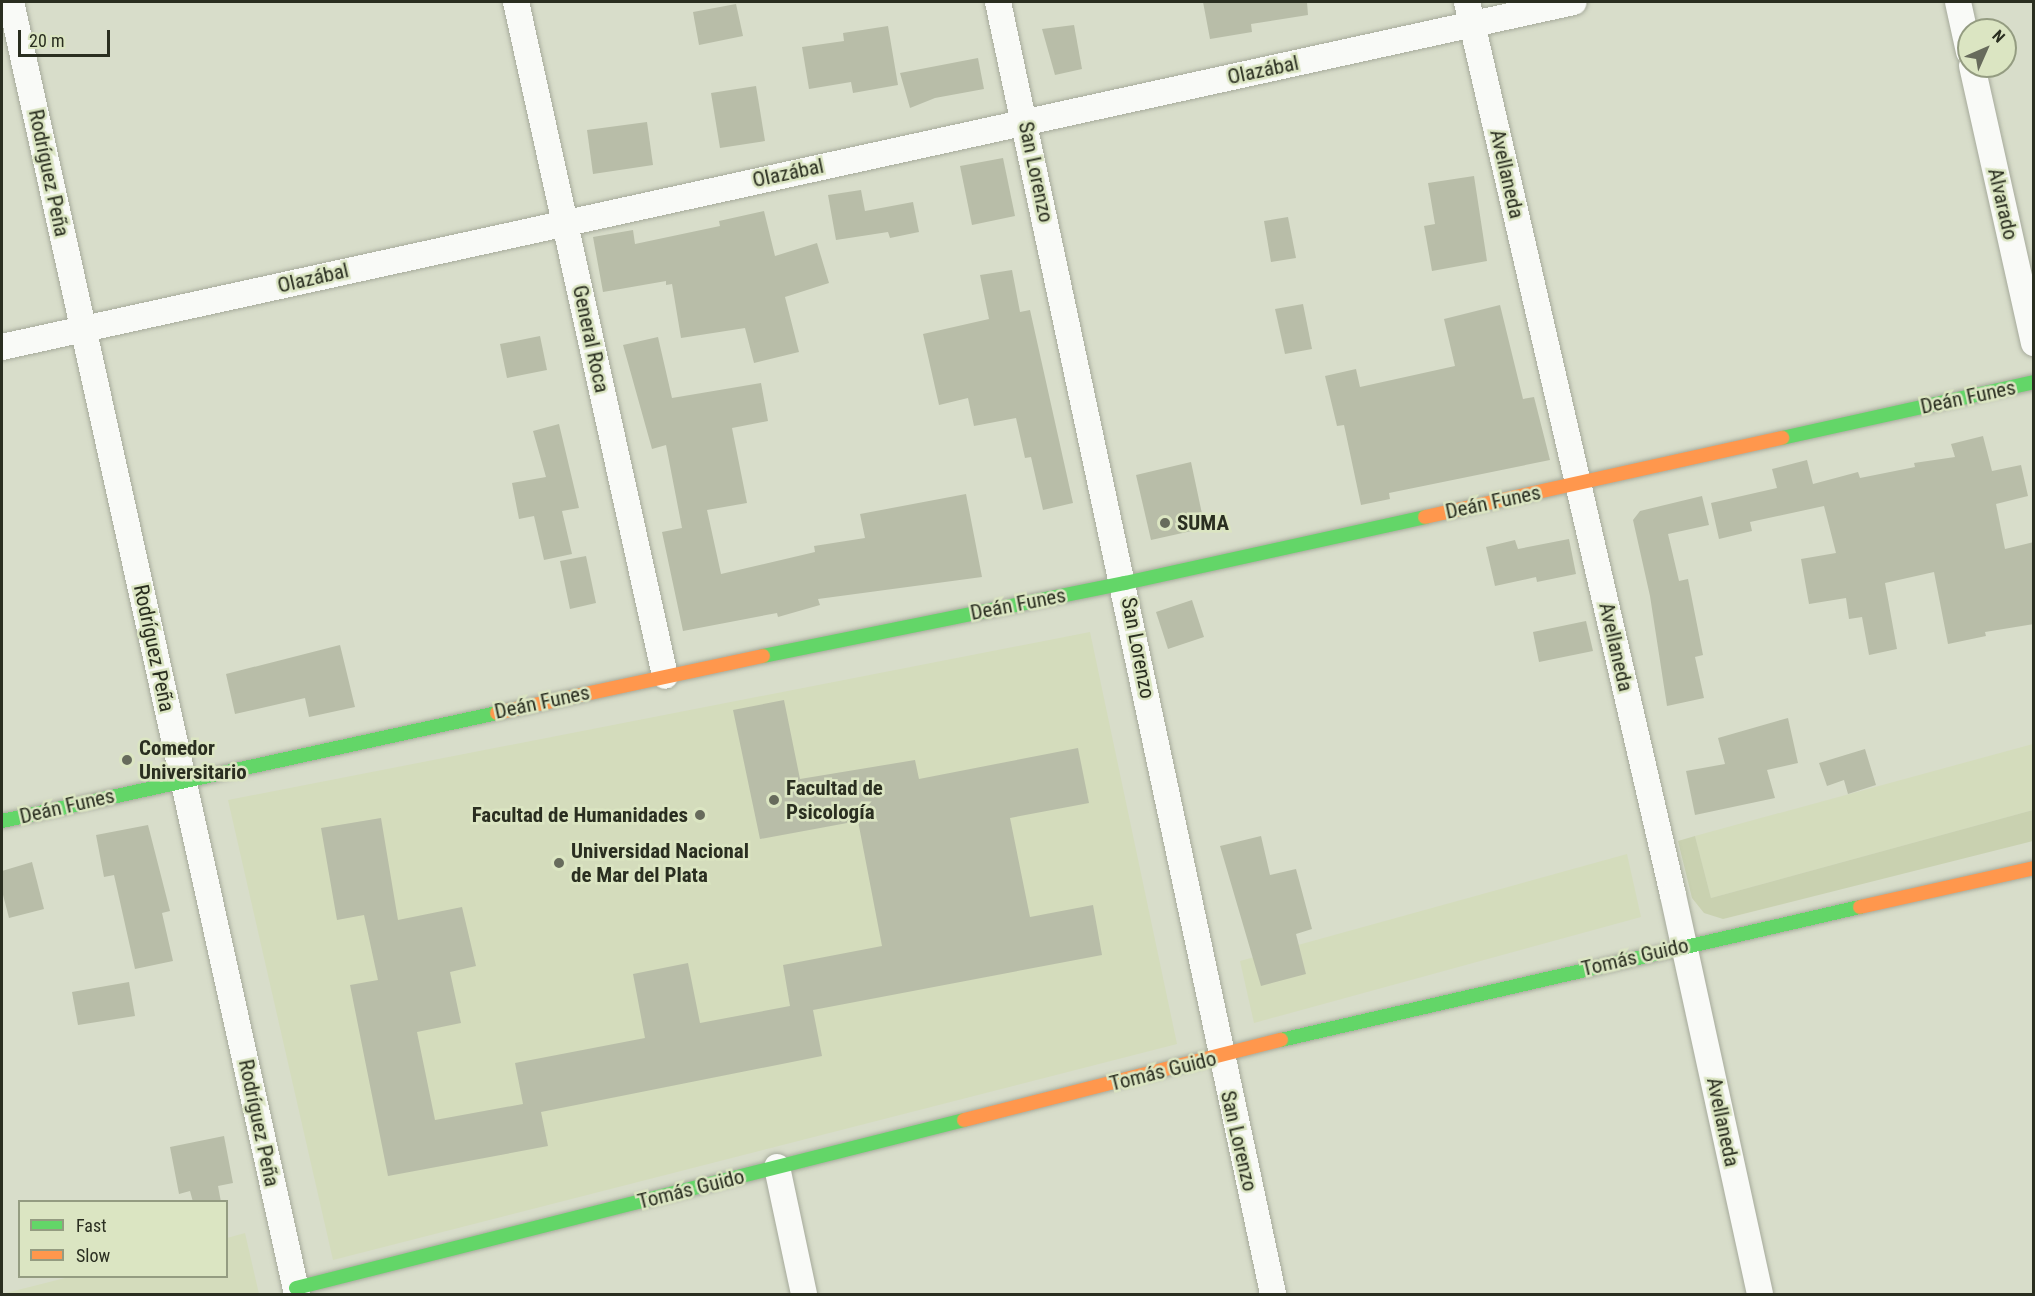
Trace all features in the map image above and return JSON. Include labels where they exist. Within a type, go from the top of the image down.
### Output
[{"type":"street","name":"Rodríguez Peña","points":[[11,2],[296,1291]]},
{"type":"street","name":"General Roca","points":[[516,2],[666,676]]},
{"type":"street","name":"San Lorenzo","points":[[998,2],[1125,583],[1221,1057],[1274,1294]]},
{"type":"street","name":"Olazábal","points":[[2,347],[565,221],[1025,122],[1470,13],[1574,2]]},
{"type":"street","points":[[1958,2],[1962,18]]},
{"type":"street","name":"Avellaneda","points":[[1470,13],[1684,945],[1760,1294]]},
{"type":"street","name":"Alvarado","points":[[1975,78],[2034,343]]},
{"type":"street","name":"Deán Funes","points":[[2,821],[666,676],[1125,583],[2034,382]]},
{"type":"street","name":"Tomás Guido","points":[[296,1291],[1364,1019],[1684,945],[2034,868]]},
{"type":"street","points":[[777,1167],[804,1294]]},
{"type":"shaded area","points":[[1090,632],[1177,1044],[333,1260],[228,800]]},
{"type":"shaded area","points":[[2033,744],[2033,810],[1711,898],[1695,836]]},
{"type":"shaded area","points":[[2033,810],[2033,841],[1723,919],[1704,913],[1692,898],[1678,841],[1695,836],[1711,898]]},
{"type":"shaded area","points":[[1627,854],[1641,917],[1254,1023],[1240,961]]},
{"type":"shaded area","points":[[245,1233],[259,1294],[2,1294],[65,1278],[228,1278],[228,1238]]},
{"type":"building","points":[[1203,2],[1307,2],[1308,15],[1251,24],[1252,32],[1210,39]]},
{"type":"building","points":[[736,4],[743,36],[699,45],[693,12]]},
{"type":"building","points":[[1074,25],[1082,69],[1055,75],[1042,29]]},
{"type":"building","points":[[888,26],[898,85],[853,93],[851,82],[809,89],[802,47],[844,41],[843,33]]},
{"type":"building","points":[[978,58],[984,89],[935,98],[910,108],[900,73]]},
{"type":"building","points":[[756,86],[765,141],[720,148],[711,93]]},
{"type":"building","points":[[647,122],[653,165],[593,174],[587,130]]},
{"type":"building","points":[[1003,158],[1015,216],[972,225],[960,166]]},
{"type":"building","points":[[1474,176],[1487,261],[1432,271],[1424,226],[1435,224],[1428,183]]},
{"type":"building","points":[[861,190],[865,211],[913,202],[919,232],[890,238],[888,232],[836,240],[828,195]]},
{"type":"building","points":[[764,211],[775,256],[817,243],[829,283],[785,297],[799,352],[754,363],[745,328],[681,338],[672,284],[666,285],[666,281],[603,292],[593,237],[633,230],[635,244],[720,226],[719,221]]},
{"type":"building","points":[[1288,217],[1296,258],[1271,262],[1264,221]]},
{"type":"building","points":[[1012,270],[1020,312],[1030,310],[1073,503],[1043,510],[1031,457],[1025,458],[1016,418],[974,426],[968,398],[939,405],[923,334],[989,319],[980,275]]},
{"type":"building","points":[[1303,304],[1312,349],[1285,354],[1275,309]]},
{"type":"building","points":[[1500,305],[1523,399],[1534,397],[1550,460],[1389,493],[1390,499],[1361,505],[1344,425],[1337,426],[1325,376],[1356,369],[1360,387],[1455,366],[1444,319]]},
{"type":"building","points":[[540,336],[547,370],[507,378],[500,344]]},
{"type":"building","points":[[658,337],[672,398],[761,383],[768,421],[732,428],[747,503],[707,510],[721,574],[815,552],[814,546],[865,538],[860,514],[966,494],[982,577],[818,599],[820,605],[778,617],[777,613],[683,631],[662,532],[682,528],[666,445],[652,449],[623,345]]},
{"type":"building","points":[[559,424],[579,508],[562,511],[572,554],[544,560],[534,516],[519,519],[512,483],[546,477],[533,431]]},
{"type":"building","points":[[1983,436],[1992,471],[2021,465],[2028,496],[1996,504],[2005,549],[2034,542],[2034,624],[1985,632],[1986,636],[1948,644],[1934,572],[1885,583],[1897,649],[1869,655],[1862,617],[1849,619],[1846,598],[1809,604],[1801,559],[1836,553],[1824,506],[1750,522],[1752,531],[1719,539],[1711,503],[1777,488],[1772,469],[1807,460],[1813,484],[1858,472],[1860,478],[1915,467],[1914,463],[1955,457],[1951,444]]},
{"type":"building","points":[[1191,462],[1205,528],[1151,540],[1136,475]]},
{"type":"building","points":[[1702,496],[1709,525],[1668,534],[1679,581],[1688,579],[1703,655],[1695,657],[1704,698],[1667,706],[1650,596],[1633,520],[1640,511]]},
{"type":"building","points":[[1569,539],[1576,574],[1537,582],[1536,577],[1495,586],[1486,547],[1515,540],[1518,549]]},
{"type":"building","points":[[586,556],[596,603],[570,609],[560,561]]},
{"type":"building","points":[[1192,600],[1204,637],[1168,649],[1156,612]]},
{"type":"building","points":[[1586,621],[1593,651],[1539,662],[1533,632]]},
{"type":"building","points":[[340,645],[355,707],[309,717],[305,698],[235,714],[226,674]]},
{"type":"building","name":"Universidad Nacional de Mar del Plata","points":[[784,700],[800,779],[915,760],[919,779],[1078,748],[1089,803],[1010,818],[1030,917],[1093,905],[1102,955],[813,1010],[822,1056],[541,1112],[548,1146],[388,1176],[350,985],[378,980],[364,915],[337,920],[321,828],[381,818],[398,920],[462,907],[476,966],[450,972],[461,1023],[417,1032],[435,1120],[523,1104],[515,1063],[645,1038],[633,974],[688,963],[700,1023],[790,1006],[783,965],[882,946],[858,821],[760,839],[733,710]]},
{"type":"building","points":[[1788,718],[1798,763],[1767,770],[1775,798],[1695,815],[1686,771],[1725,764],[1718,738]]},
{"type":"building","points":[[1865,749],[1876,785],[1848,794],[1844,780],[1827,786],[1819,763]]},
{"type":"building","points":[[148,825],[170,911],[162,913],[173,961],[135,969],[114,875],[104,877],[96,835]]},
{"type":"building","points":[[1261,836],[1270,875],[1296,869],[1312,929],[1296,934],[1306,974],[1261,986],[1220,846]]},
{"type":"building","points":[[32,862],[44,909],[9,918],[2,891],[2,871]]},
{"type":"building","points":[[129,982],[135,1016],[78,1025],[72,992]]},
{"type":"building","points":[[224,1136],[233,1183],[218,1186],[221,1200],[192,1200],[190,1191],[179,1194],[170,1147]]},
{"type":"traffic: fast","points":[[1782,438],[2034,382]]},
{"type":"traffic: fast","points":[[763,656],[1125,583],[1425,517]]},
{"type":"traffic: fast","points":[[2,821],[497,713]]},
{"type":"traffic: fast","points":[[1281,1040],[1860,907]]},
{"type":"traffic: fast","points":[[296,1288],[964,1120]]},
{"type":"traffic: slow","points":[[1425,517],[1782,438]]},
{"type":"traffic: slow","points":[[497,713],[763,656]]},
{"type":"traffic: slow","points":[[1860,907],[2034,868]]},
{"type":"traffic: slow","points":[[964,1120],[1281,1040]]},
{"type":"place","name":"SUMA","points":[[1165,523]]},
{"type":"place","name":"Comedor Universitario","points":[[127,760]]},
{"type":"place","name":"Facultad de Psicología","points":[[774,800]]},
{"type":"place","name":"Facultad de Humanidades","points":[[700,815]]},
{"type":"place","name":"Universidad Nacional de Mar del Plata","points":[[559,863]]}]
